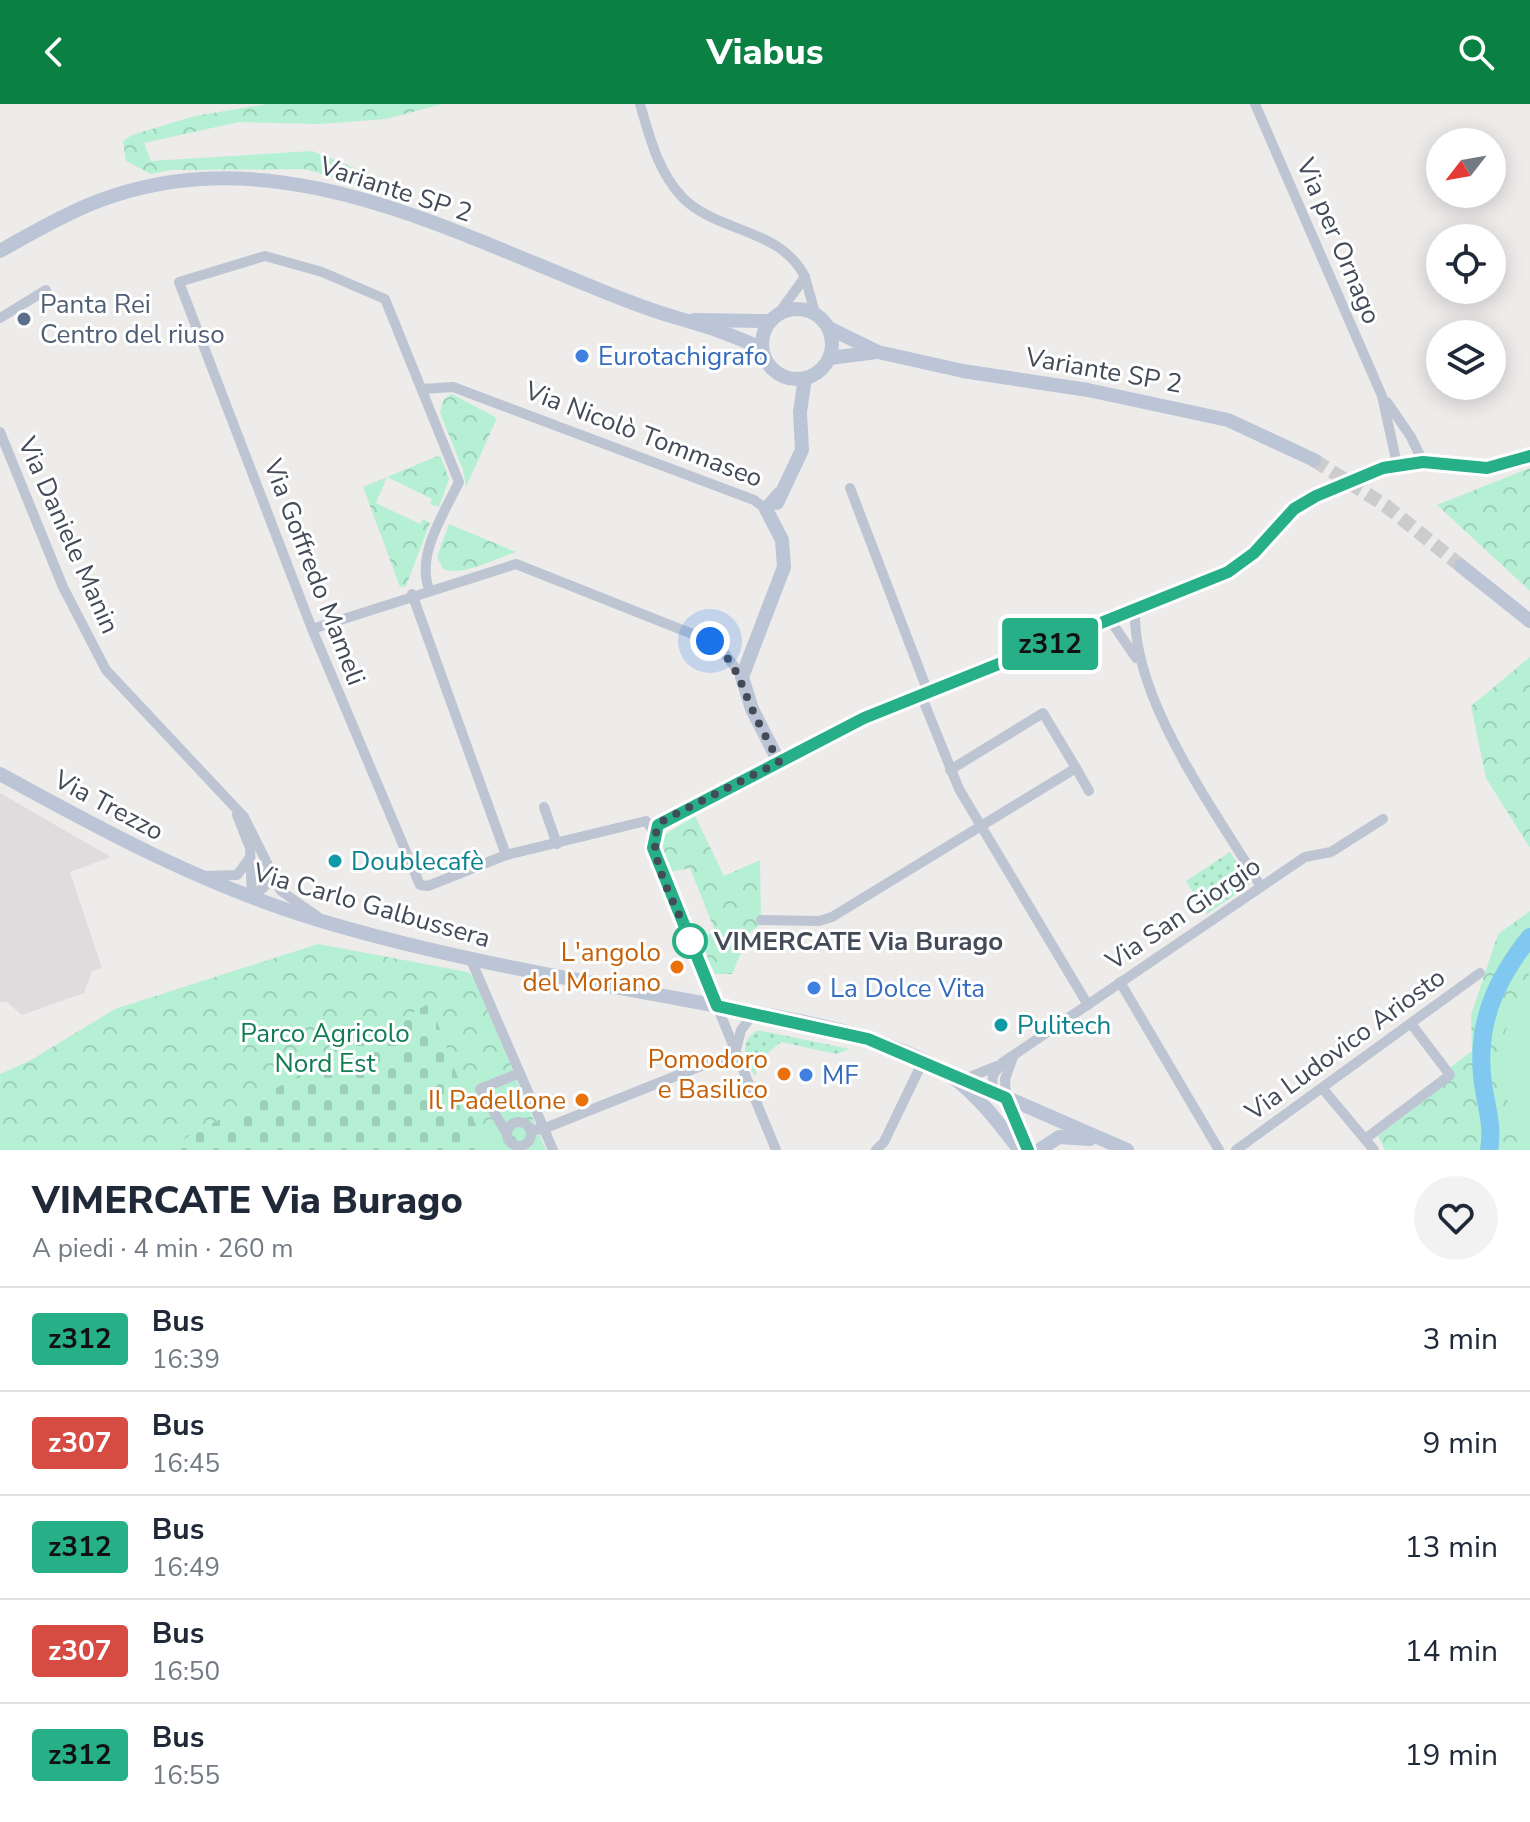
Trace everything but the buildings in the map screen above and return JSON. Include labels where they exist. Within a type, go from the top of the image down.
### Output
[{"type":"street","points":[[640,104],[662,171],[692,206],[782,249],[799,265],[815,313]]},
{"type":"street","name":"Via per Ornago","points":[[1255,104],[1382,396],[1397,464]]},
{"type":"street","name":"Variante SP 2","points":[[0,251],[87,205],[127,193],[199,179],[259,178],[351,193],[762,349]]},
{"type":"street","name":"Via Goffredo Mameli","points":[[422,389],[385,299],[322,272],[265,256],[179,282],[312,629],[420,885],[426,887],[506,855]]},
{"type":"street","points":[[800,412],[782,376],[768,365],[762,349],[765,329],[805,277]]},
{"type":"street","points":[[0,318],[46,290]]},
{"type":"street","name":"Variante SP 2","points":[[682,319],[775,317],[793,308],[815,313],[829,328],[878,352],[963,371],[1185,409],[1248,427],[1314,460]]},
{"type":"street","points":[[782,376],[805,378],[820,371],[830,358],[832,338],[829,328]]},
{"type":"street","name":"Variante SP 2","points":[[830,358],[878,352]]},
{"type":"street","points":[[768,510],[777,504],[779,494],[800,458],[800,412],[805,378]]},
{"type":"street","name":"Via Nicolò Tommaseo","points":[[422,389],[453,387],[754,500],[768,510],[782,540],[784,567],[742,677]]},
{"type":"street","points":[[422,389],[459,482],[427,556],[424,575],[429,589]]},
{"type":"street","name":"Via per Ornago","points":[[1382,396],[1429,462]]},
{"type":"street","name":"Via Daniele Manin","points":[[0,432],[63,587],[106,670],[248,821],[281,891],[325,922]]},
{"type":"street","points":[[654,832],[664,820],[864,718],[1228,572],[1254,553],[1301,504],[1397,464],[1429,462],[1487,468],[1530,456]]},
{"type":"street","points":[[850,488],[950,770],[1088,1005]]},
{"type":"street","points":[[312,629],[412,594],[516,564],[710,641],[723,651],[742,677],[781,761]]},
{"type":"street","points":[[1461,566],[1530,621]]},
{"type":"street","points":[[412,594],[506,855],[646,821],[654,832],[655,855],[776,1150]]},
{"type":"street","points":[[1135,610],[1140,663]]},
{"type":"street","points":[[1110,620],[1140,663],[1164,723],[1261,887]]},
{"type":"street","points":[[950,770],[1043,713],[1089,791]]},
{"type":"street","points":[[761,920],[819,921],[832,917],[1076,768]]},
{"type":"street","name":"Via Trezzo","points":[[0,774],[128,844],[196,876]]},
{"type":"street","name":"Via Daniele Manin","points":[[224,797],[243,826],[250,854],[252,898]]},
{"type":"street","points":[[544,807],[557,844]]},
{"type":"street","name":"Via San Giorgio","points":[[965,1079],[1013,1057],[1305,857],[1331,852],[1383,819]]},
{"type":"street","points":[[196,876],[236,876],[246,868],[250,854]]},
{"type":"street","points":[[252,898],[268,881],[265,857]]},
{"type":"street","name":"Via Carlo Galbussera","points":[[196,876],[325,922],[471,960],[754,1013],[868,1039],[938,1068],[987,1109],[1022,1149]]},
{"type":"street","points":[[471,960],[553,1150]]},
{"type":"street","name":"Via Ludovico Ariosto","points":[[1236,1150],[1480,973]]},
{"type":"street","points":[[1120,982],[1219,1150]]},
{"type":"street","points":[[736,1052],[744,1025],[754,1013]]},
{"type":"street","points":[[1365,1139],[1450,1075],[1412,1025]]},
{"type":"street","points":[[511,1143],[509,1127],[519,1122],[531,1130],[543,1129],[736,1052]]},
{"type":"street","points":[[999,1095],[1013,1057]]},
{"type":"street","points":[[876,1150],[884,1142],[923,1061]]},
{"type":"street","points":[[999,1095],[993,1075],[1002,1063]]},
{"type":"street","points":[[938,1068],[1127,1150]]},
{"type":"street","points":[[511,1143],[480,1089],[520,1073]]},
{"type":"street","points":[[1323,1089],[1374,1150]]},
{"type":"street","name":"Via Carlo Galbussera","points":[[999,1095],[996,1108],[1022,1149]]},
{"type":"street","points":[[511,1143],[527,1144],[531,1130]]},
{"type":"street","points":[[1039,1150],[1050,1141],[1065,1136],[1106,1141]]},
{"type":"shaded area","points":[[0,793],[111,857],[70,872],[102,968],[92,971],[84,993],[22,1015],[7,1002],[0,1002]]},
{"type":"green space","points":[[267,104],[442,104],[386,119],[319,124],[239,122],[144,143],[151,161],[312,151],[405,188],[403,198],[305,169],[171,170],[151,174],[126,161],[123,141],[132,135],[195,116]]},
{"type":"green space","points":[[452,394],[497,418],[466,487],[463,470],[440,413],[443,400]]},
{"type":"green space","points":[[440,455],[449,479],[439,507],[430,504],[432,499],[387,477]]},
{"type":"green space","points":[[1530,468],[1530,591],[1437,505]]},
{"type":"green space","points":[[387,477],[376,503],[420,524],[423,519],[430,523],[406,586],[400,587],[363,487]]},
{"type":"green space","points":[[449,524],[516,552],[470,569],[443,569],[437,557]]},
{"type":"green space","points":[[1530,657],[1530,848],[1486,778],[1471,706]]},
{"type":"green space","points":[[695,816],[724,876],[760,860],[761,924],[750,932],[732,974],[715,974],[699,939],[715,931],[690,868],[670,872],[662,847],[664,835]]},
{"type":"green space","points":[[1230,852],[1250,884],[1207,914],[1186,881]]},
{"type":"green space","points":[[1530,911],[1530,1150],[1385,1150],[1378,1136],[1452,1079],[1448,1069],[1472,1051],[1471,1015],[1498,934]]},
{"type":"green space","name":"Parco Agricolo Nord Est","points":[[318,944],[468,972],[474,978],[546,1150],[0,1150],[0,1074],[31,1060],[115,1009]]},
{"type":"green space","points":[[1530,971],[1530,1150],[1522,1150],[1495,1057]]},
{"type":"green space","points":[[430,1003],[485,1150],[164,1150]]},
{"type":"green space","points":[[756,1031],[850,1049],[836,1054],[781,1042],[757,1062],[756,1077],[749,1065],[745,1047]]},
{"type":"waterway","points":[[1489,1150],[1490,1121],[1481,1055],[1486,1018],[1499,984],[1530,937]]},
{"type":"tunnel","points":[[1314,460],[1386,506],[1461,566]]},
{"type":"bus line","name":"z312","points":[[1028,1150],[1006,1098],[984,1087],[868,1039],[826,1027],[717,1006],[653,848],[654,832],[658,825],[864,718],[1228,572],[1254,553],[1287,515],[1316,496],[1397,464],[1427,462],[1487,468],[1530,456]]},
{"type":"place","name":"Panta Rei Centro del riuso","points":[[24,319]]},
{"type":"place","name":"Eurotachigrafo","points":[[582,356]]},
{"type":"place","name":"Doublecafè","points":[[335,861]]},
{"type":"place","name":"VIMERCATE Via Burago","points":[[690,941]]},
{"type":"place","name":"L'angolo del Moriano","points":[[677,967]]},
{"type":"place","name":"La Dolce Vita","points":[[814,988]]},
{"type":"place","name":"Pulitech","points":[[1001,1025]]},
{"type":"place","name":"Pomodoro e Basilico","points":[[784,1074]]},
{"type":"place","name":"MF","points":[[806,1075]]},
{"type":"place","name":"Il Padellone","points":[[582,1100]]},
{"type":"route","points":[[690,941],[653,848],[656,828],[664,820],[779,762],[752,709],[742,677],[723,651],[710,641]]}]
